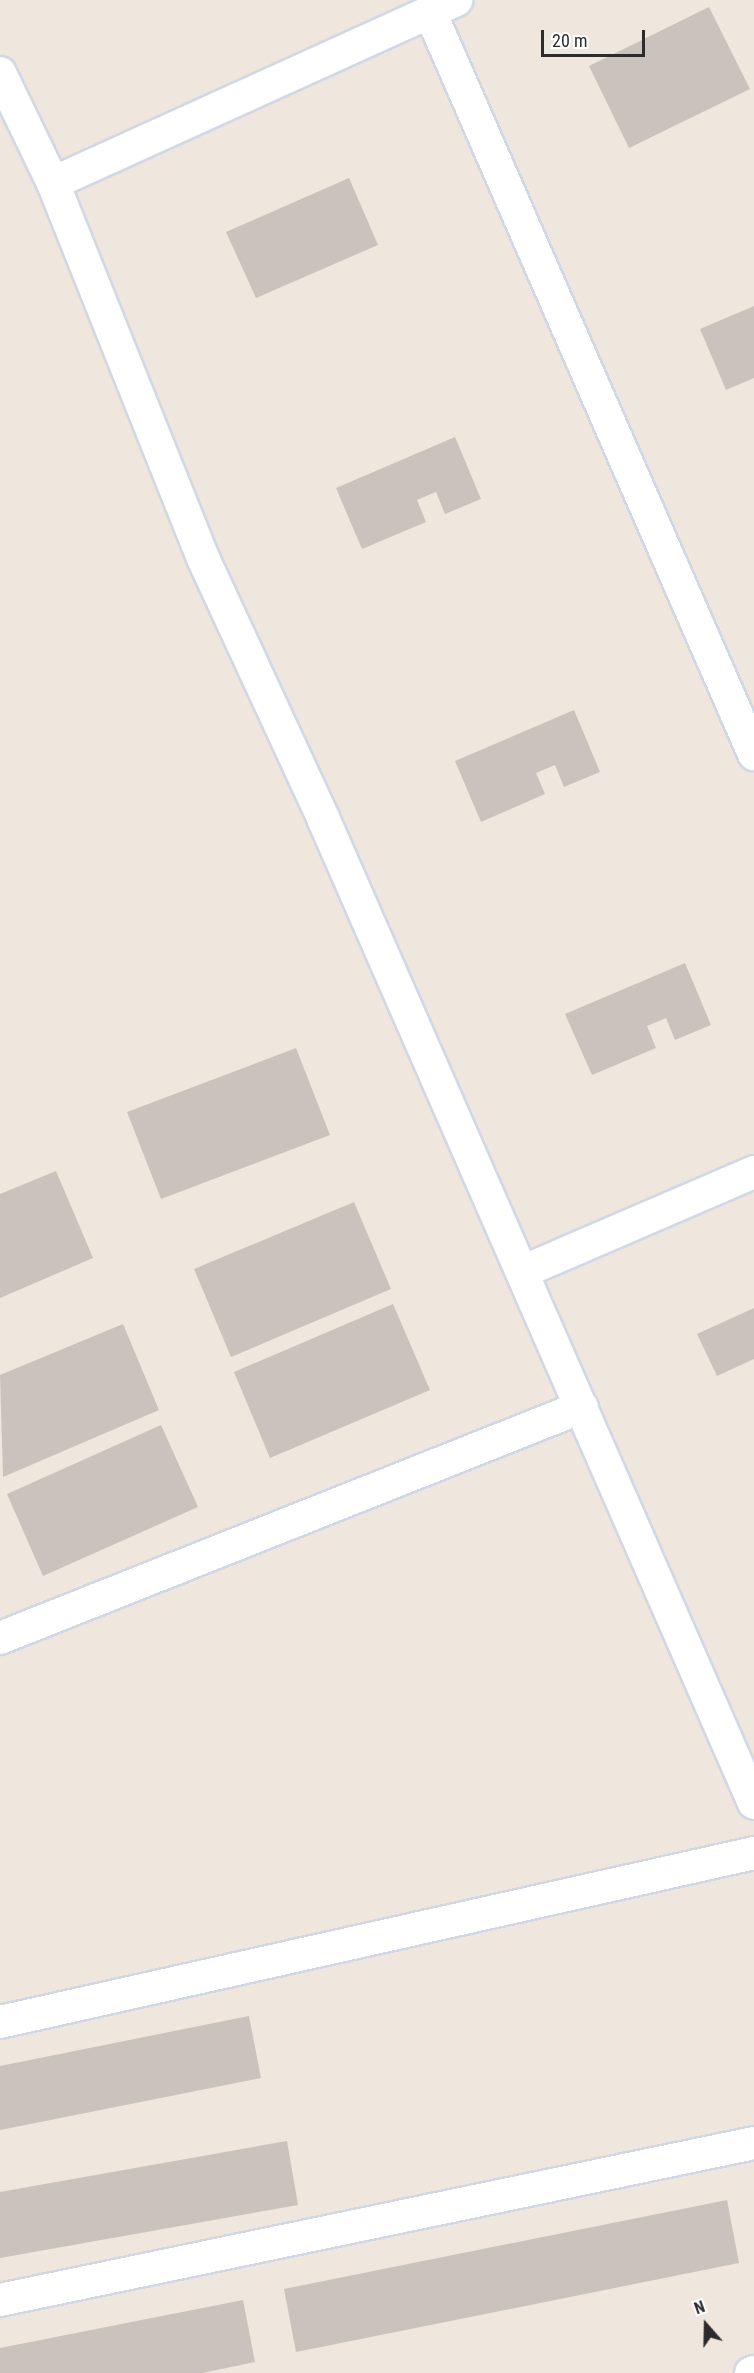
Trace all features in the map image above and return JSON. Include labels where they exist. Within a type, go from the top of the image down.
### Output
[{"type":"street","points":[[53,183],[443,6],[754,754]]},
{"type":"street","points":[[0,73],[53,183],[203,558],[582,1407],[754,1803]]},
{"type":"street","points":[[522,1272],[754,1172]]},
{"type":"street","points":[[0,1638],[582,1407]]},
{"type":"street","points":[[0,2022],[754,1853]]},
{"type":"street","points":[[0,2300],[754,2143]]},
{"type":"building","points":[[709,7],[750,89],[629,148],[589,66]]},
{"type":"building","points":[[349,178],[378,245],[256,298],[226,232]]},
{"type":"building","points":[[754,306],[754,378],[726,390],[700,329]]},
{"type":"building","points":[[455,437],[481,499],[445,514],[436,492],[417,500],[426,522],[362,549],[336,488]]},
{"type":"building","points":[[574,710],[600,772],[564,787],[555,765],[536,773],[545,794],[481,822],[455,761]]},
{"type":"building","points":[[685,963],[711,1025],[675,1040],[666,1018],[647,1026],[656,1048],[592,1075],[565,1014]]},
{"type":"building","points":[[296,1048],[330,1135],[161,1199],[127,1112]]},
{"type":"building","points":[[56,1171],[93,1258],[0,1298],[0,1194]]},
{"type":"building","points":[[354,1202],[391,1289],[231,1357],[194,1269]]},
{"type":"building","points":[[393,1304],[430,1390],[270,1458],[234,1372]]},
{"type":"building","points":[[754,1308],[754,1359],[717,1376],[697,1334]]},
{"type":"building","points":[[123,1324],[159,1410],[3,1477],[0,1375]]},
{"type":"building","points":[[161,1425],[198,1507],[43,1576],[7,1494]]},
{"type":"building","points":[[249,2016],[261,2078],[0,2130],[0,2066]]},
{"type":"building","points":[[287,2141],[298,2205],[0,2258],[0,2192]]},
{"type":"building","points":[[727,2200],[739,2263],[296,2352],[284,2289]]},
{"type":"building","points":[[243,2300],[255,2362],[202,2373],[0,2373],[0,2348]]}]
